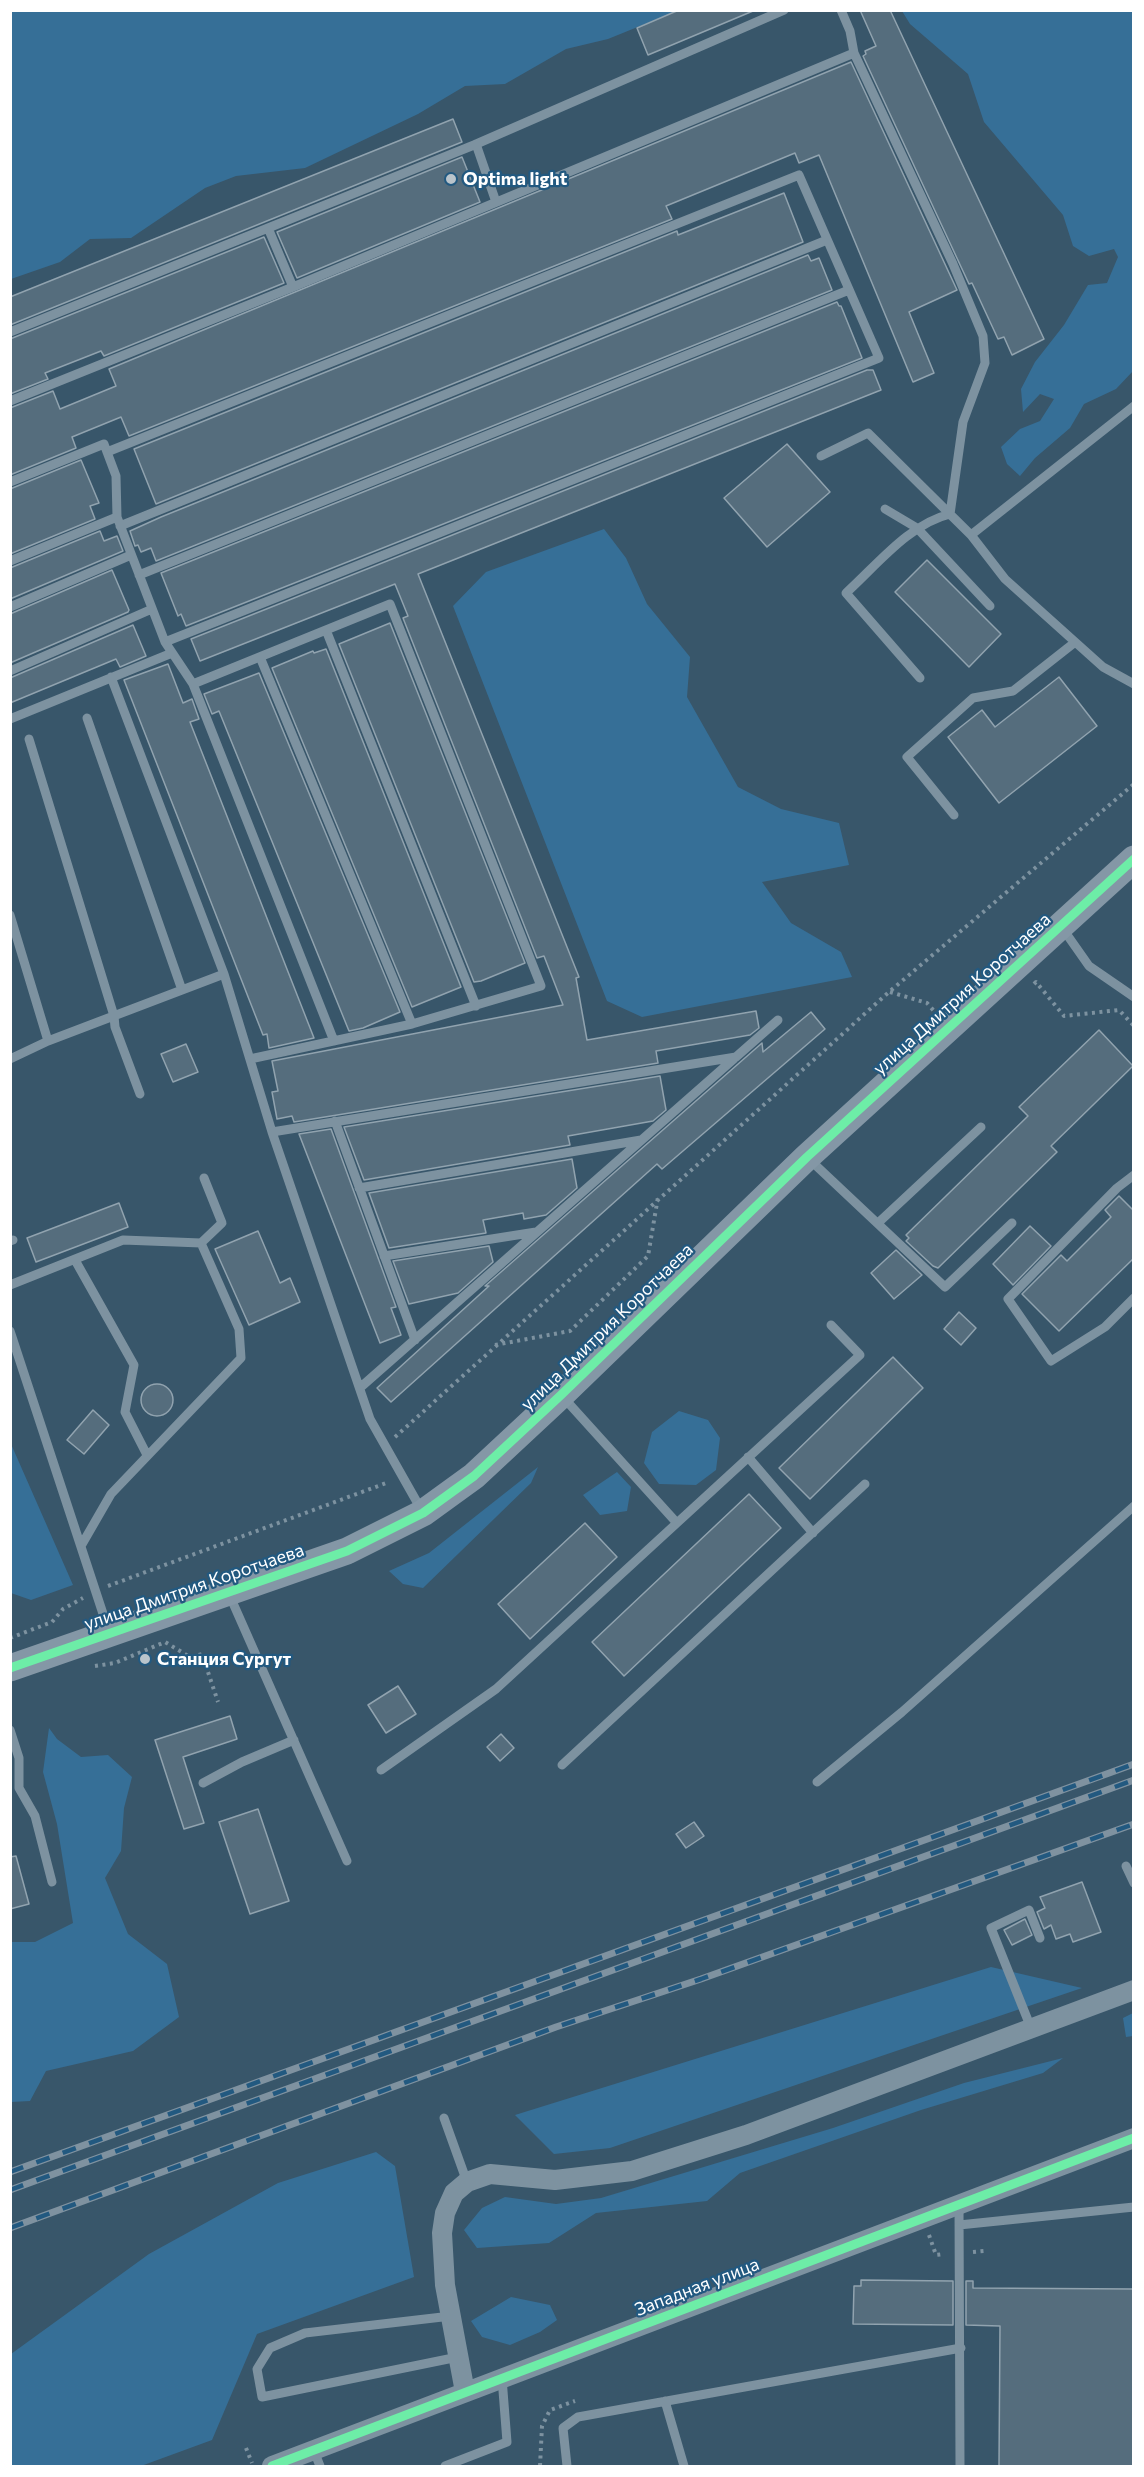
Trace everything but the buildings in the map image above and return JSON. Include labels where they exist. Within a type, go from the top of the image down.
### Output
[{"type":"street","name":"улица Дмитрия Коротчаева","points":[[10,1668],[347,1551],[423,1513],[474,1476],[807,1157],[1134,859]]},
{"type":"street","points":[[465,2392],[445,2285],[444,2223],[454,2193],[467,2182],[489,2174],[555,2180],[632,2170],[746,2135],[1134,1990]]},
{"type":"street","name":"Западная улица","points":[[272,2466],[317,2459],[465,2392],[959,2216],[1134,2138]]},
{"type":"lane","points":[[10,332],[476,144],[784,10]]},
{"type":"lane","points":[[841,10],[850,31],[854,53],[953,264],[983,336],[985,363],[963,422],[950,514]]},
{"type":"lane","points":[[10,401],[293,287],[854,53]]},
{"type":"lane","points":[[476,144],[496,202]]},
{"type":"lane","points":[[107,452],[799,175],[879,358],[165,642]]},
{"type":"lane","points":[[268,228],[293,287]]},
{"type":"lane","points":[[10,561],[118,522],[827,240]]},
{"type":"lane","points":[[139,574],[849,290]]},
{"type":"lane","points":[[971,535],[1134,406]]},
{"type":"lane","points":[[821,456],[868,433],[971,535],[1005,579],[1103,667],[1134,684]]},
{"type":"lane","points":[[10,482],[104,444],[116,476],[118,522],[165,642],[193,684],[334,1041]]},
{"type":"lane","points":[[885,508],[917,528],[990,606]]},
{"type":"lane","points":[[920,678],[846,593],[917,528],[934,518],[950,514]]},
{"type":"lane","points":[[10,607],[131,555]]},
{"type":"lane","points":[[193,684],[390,604],[541,986],[412,1024],[250,1059]]},
{"type":"lane","points":[[10,671],[152,609]]},
{"type":"lane","points":[[326,630],[476,1006]]},
{"type":"lane","points":[[954,815],[907,757],[974,698],[1013,691],[1074,643]]},
{"type":"lane","points":[[10,719],[172,653]]},
{"type":"lane","points":[[260,657],[412,1024]]},
{"type":"lane","points":[[111,677],[224,974],[273,1132],[362,1386],[370,1419],[423,1513]]},
{"type":"lane","points":[[87,718],[182,990]]},
{"type":"lane","points":[[29,739],[114,1016],[115,1028],[140,1094]]},
{"type":"lane","points":[[10,915],[48,1041]]},
{"type":"lane","points":[[1061,927],[1089,966],[1130,994],[1134,984]]},
{"type":"lane","points":[[10,1059],[48,1041],[224,974]]},
{"type":"lane","points":[[362,1386],[778,1020]]},
{"type":"lane","points":[[273,1132],[736,1057]]},
{"type":"lane","points":[[335,1121],[415,1340]]},
{"type":"lane","points":[[878,1223],[981,1127]]},
{"type":"lane","points":[[359,1188],[642,1140]]},
{"type":"lane","points":[[807,1157],[945,1287],[1012,1223]]},
{"type":"lane","points":[[1134,1175],[1116,1188],[1008,1299],[1051,1361],[1105,1327],[1134,1298]]},
{"type":"lane","points":[[10,1285],[123,1240],[201,1243],[222,1223],[204,1178]]},
{"type":"lane","points":[[384,1256],[537,1232]]},
{"type":"lane","points":[[81,1546],[111,1494],[241,1358],[239,1329],[201,1243]]},
{"type":"lane","points":[[75,1260],[134,1365],[125,1412],[147,1455]]},
{"type":"lane","points":[[381,1770],[496,1689],[860,1356],[831,1325]]},
{"type":"lane","points":[[10,1331],[110,1634]]},
{"type":"lane","points":[[561,1395],[676,1522]]},
{"type":"lane","points":[[748,1457],[813,1533]]},
{"type":"lane","points":[[562,1765],[865,1484]]},
{"type":"lane","points":[[817,1782],[902,1712],[1134,1506]]},
{"type":"lane","points":[[228,1592],[347,1861]]},
{"type":"lane","points":[[10,1730],[19,1758],[19,1788],[35,1816],[52,1882]]},
{"type":"lane","points":[[203,1783],[242,1762],[294,1740]]},
{"type":"lane","points":[[1126,1866],[1134,1883]]},
{"type":"lane","points":[[1031,2028],[991,1928],[1029,1910],[1040,1938]]},
{"type":"lane","points":[[444,2118],[467,2182]]},
{"type":"lane","points":[[960,2466],[959,2216],[1134,2207]]},
{"type":"lane","points":[[451,2316],[305,2333],[270,2348],[257,2369],[262,2397],[458,2357]]},
{"type":"lane","points":[[567,2466],[563,2428],[578,2417],[961,2348]]},
{"type":"lane","points":[[445,2466],[507,2442],[502,2378]]},
{"type":"lane","points":[[665,2402],[684,2466]]},
{"type":"path","points":[[10,1638],[52,1622],[63,1609],[95,1591],[390,1484],[379,1456],[405,1425],[890,992],[1134,784]]},
{"type":"path","points":[[1027,990],[1036,982],[1064,1016],[1119,1010],[1134,1026]]},
{"type":"path","points":[[890,992],[927,1003],[948,1027]]},
{"type":"path","points":[[494,1345],[570,1331],[648,1256],[658,1197]]},
{"type":"path","points":[[92,1666],[115,1663],[165,1642],[190,1657],[202,1654],[218,1702]]},
{"type":"path","points":[[246,2448],[253,2466]]},
{"type":"shaded area","points":[[10,11],[677,11],[608,39],[566,49],[505,84],[465,86],[418,114],[305,168],[236,176],[205,188],[131,238],[90,239],[60,262],[11,279]]},
{"type":"shaded area","points":[[902,11],[1133,11],[1133,371],[1116,389],[1084,404],[1070,428],[1035,458],[1020,476],[1007,464],[1001,447],[1020,429],[1040,421],[1054,399],[1040,394],[1023,412],[1021,389],[1035,362],[1064,325],[1088,285],[1107,283],[1118,257],[1114,249],[1089,256],[1073,246],[1063,215],[984,122],[968,74],[910,24]]},
{"type":"shaded area","points":[[604,529],[626,558],[647,604],[690,657],[687,697],[738,787],[781,809],[839,823],[849,865],[762,882],[791,923],[841,952],[852,977],[642,1017],[607,1001],[453,606],[486,572]]},
{"type":"shaded area","points":[[679,1411],[708,1420],[720,1438],[716,1470],[696,1485],[659,1484],[644,1463],[652,1432]]},
{"type":"shaded area","points":[[11,1444],[73,1585],[31,1600],[11,1593]]},
{"type":"shaded area","points":[[538,1467],[531,1483],[423,1588],[403,1584],[389,1571],[429,1553]]},
{"type":"shaded area","points":[[617,1472],[631,1487],[627,1511],[600,1515],[583,1495]]},
{"type":"shaded area","points":[[49,1728],[57,1739],[81,1757],[108,1755],[132,1777],[124,1808],[121,1851],[105,1878],[128,1934],[167,1964],[179,2017],[133,2051],[46,2071],[30,2101],[11,2102],[11,1942],[35,1942],[73,1923],[57,1824],[43,1772]]},
{"type":"shaded area","points":[[991,1967],[1082,1988],[610,2148],[554,2154],[515,2115]]},
{"type":"shaded area","points":[[1133,2013],[1133,2036],[1126,2037],[1123,2018]]},
{"type":"shaded area","points":[[1063,2058],[1043,2073],[921,2110],[740,2173],[707,2201],[596,2213],[549,2243],[477,2248],[464,2230],[482,2208],[505,2197],[556,2204],[601,2198],[833,2128],[964,2083]]},
{"type":"shaded area","points":[[376,2152],[395,2166],[414,2277],[257,2334],[212,2440],[141,2466],[11,2466],[11,2354],[149,2254],[278,2183]]},
{"type":"shaded area","points":[[511,2297],[550,2305],[557,2320],[540,2332],[510,2345],[482,2337],[471,2321]]},
{"type":"railway","points":[[10,2172],[1134,1764]]},
{"type":"railway","points":[[10,2190],[1134,1780]]},
{"type":"railway","points":[[10,2228],[556,2027],[701,1979],[1134,1824]]},
{"type":"cycle path","points":[[10,1668],[347,1551],[423,1513],[474,1476],[807,1157],[1134,859]]},
{"type":"cycle path","points":[[272,2466],[1134,2138]]},
{"type":"place","name":"Optima light","points":[[451,179]]},
{"type":"place","name":"Станция Сургут","points":[[145,1659]]}]
